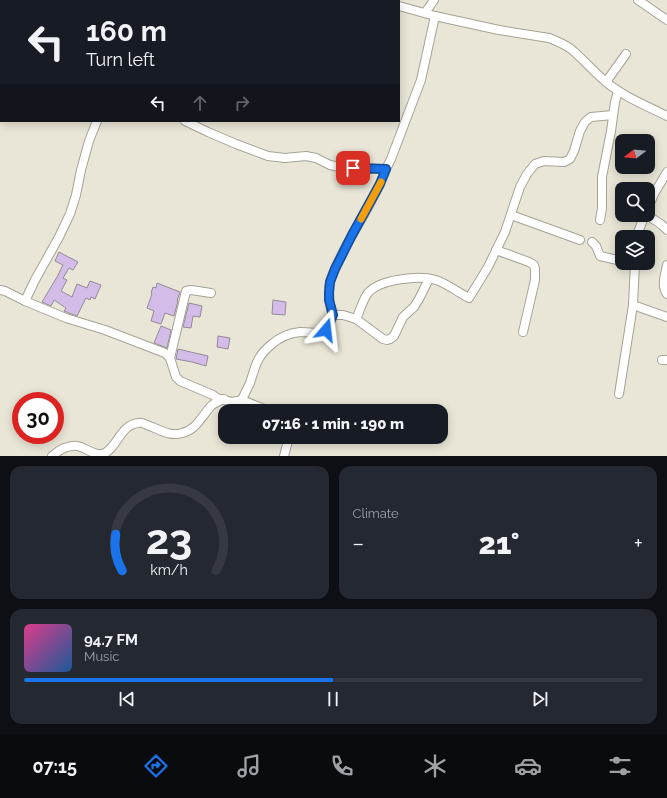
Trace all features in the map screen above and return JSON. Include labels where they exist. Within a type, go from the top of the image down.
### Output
[{"type":"street","points":[[424,13],[434,0]]},
{"type":"street","points":[[638,0],[667,20]]},
{"type":"street","points":[[400,6],[435,16],[499,30],[549,38],[557,41],[571,49],[606,82],[618,91],[666,114]]},
{"type":"street","points":[[242,400],[250,383],[257,361],[263,352],[272,344],[289,334],[300,332],[323,332],[328,327],[333,315],[329,300],[330,282],[343,252],[380,184],[391,159],[421,80],[435,16]]},
{"type":"street","points":[[606,82],[626,54]]},
{"type":"street","points":[[600,220],[602,208],[602,177],[618,91]]},
{"type":"street","points":[[356,319],[367,294],[376,287],[391,282],[419,278],[438,280],[469,298],[488,267],[505,232],[520,187],[527,174],[535,164],[544,161],[564,162],[570,159],[580,131],[585,122],[591,117],[613,115]]},
{"type":"street","points":[[25,301],[70,214],[76,195],[80,170],[97,122]]},
{"type":"street","points":[[187,122],[222,138],[268,156],[285,158],[306,156],[316,158],[330,165],[344,168],[386,169]]},
{"type":"street","points":[[655,192],[667,172]]},
{"type":"street","points":[[511,215],[580,240]]},
{"type":"street","points":[[655,220],[667,230]]},
{"type":"street","points":[[592,242],[596,246],[600,256],[615,259]]},
{"type":"street","points":[[496,250],[529,262],[534,265],[536,269],[535,280],[523,332]]},
{"type":"street","points":[[667,266],[664,285],[664,290],[667,294]]},
{"type":"street","points":[[620,394],[633,305],[634,270]]},
{"type":"street","points":[[333,315],[343,315],[356,319],[383,339],[390,339],[394,336],[403,318],[414,307],[429,279]]},
{"type":"street","points":[[0,290],[66,318],[105,330],[165,353],[170,358],[176,377],[180,381],[217,398],[232,402],[242,400],[252,404]]},
{"type":"street","points":[[170,358],[186,291],[191,290],[211,293]]},
{"type":"street","points":[[633,305],[667,317]]},
{"type":"street","points":[[52,456],[59,450],[71,446],[77,446],[100,455],[105,453],[112,446],[126,428],[132,424],[140,422],[172,435],[180,434],[189,431],[203,417],[212,405],[224,399]]},
{"type":"street","points":[[284,456],[287,444]]},
{"type":"building","points":[[59,252],[78,262],[73,270],[69,268],[63,278],[67,280],[61,291],[72,297],[77,284],[87,288],[90,281],[101,285],[95,299],[91,297],[90,300],[86,298],[77,316],[64,311],[66,308],[54,300],[51,306],[42,302],[63,265],[55,261]]},
{"type":"building","points":[[157,283],[180,292],[174,316],[165,313],[161,324],[151,321],[154,311],[147,308],[153,287],[156,288]]},
{"type":"building","points":[[273,300],[286,302],[285,315],[272,314]]},
{"type":"building","points":[[189,303],[202,306],[200,317],[193,316],[191,328],[183,327]]},
{"type":"building","points":[[161,326],[171,330],[167,348],[154,343]]},
{"type":"building","points":[[218,336],[230,338],[228,349],[217,347]]},
{"type":"building","points":[[178,349],[208,356],[206,366],[176,359]]},
{"type":"slow traffic","points":[[361,219],[381,182]]},
{"type":"route","points":[[326,330],[333,315],[329,300],[330,282],[343,252],[380,184],[386,169],[353,168]]}]
